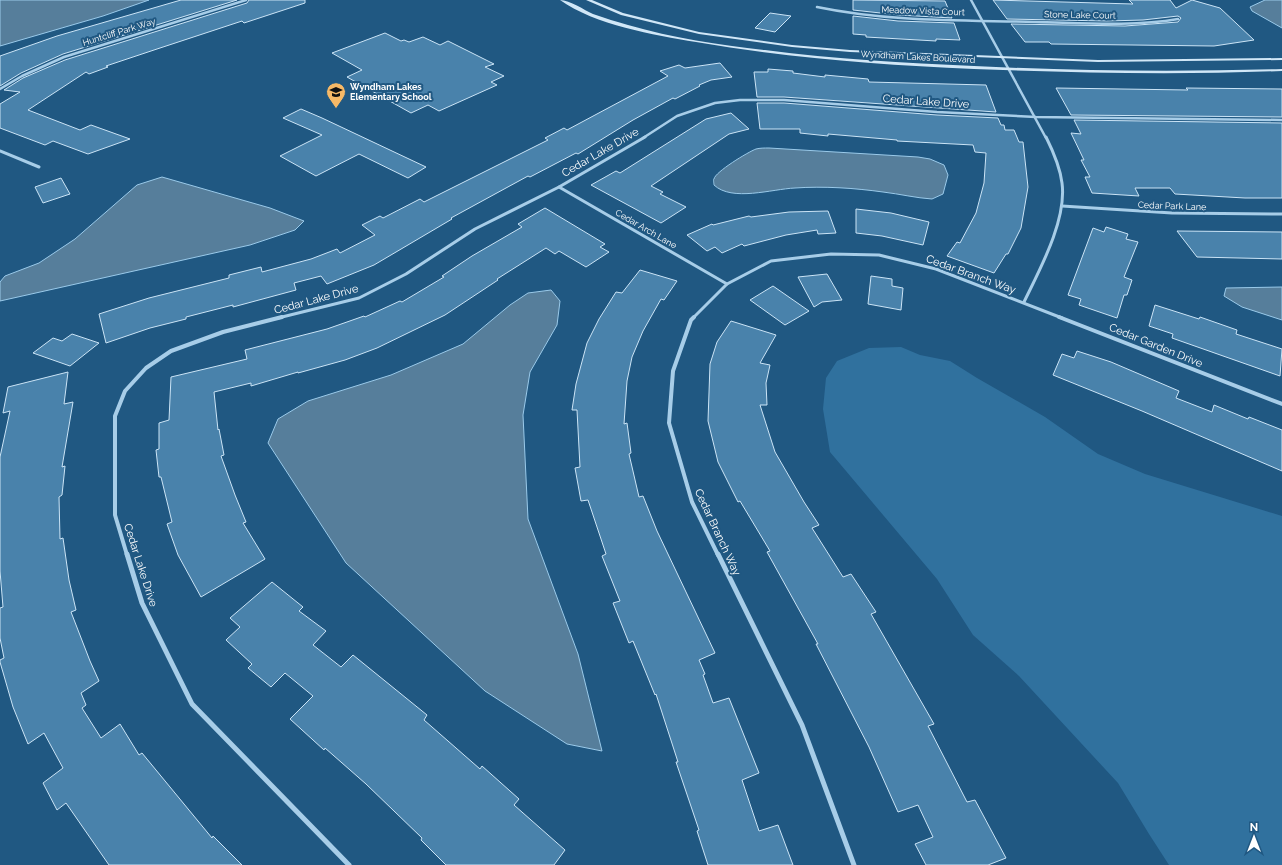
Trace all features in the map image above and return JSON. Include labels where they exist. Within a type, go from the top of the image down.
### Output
[{"type":"street","name":"Huntcliff Park Way","points":[[0,89],[22,76],[64,57],[246,0]]},
{"type":"street","name":"Wyndham Lakes Boulevard","points":[[562,0],[592,14],[637,28],[716,45],[812,58],[862,62],[1009,69],[1155,72],[1282,70]]},
{"type":"street","name":"Wyndham Lakes Boulevard","points":[[588,0],[622,14],[699,33],[792,46],[850,51],[1098,61],[1282,60]]},
{"type":"street","name":"Cedar Branch Way","points":[[854,865],[802,725],[692,502],[669,423],[673,371],[691,320],[727,284],[771,262],[831,254],[879,255],[936,268],[1024,302],[1049,250],[1062,206],[1062,183],[1054,152],[1036,116],[971,0]]},
{"type":"street","name":"Meadow Vista Court","points":[[817,7],[850,14],[902,18],[982,21]]},
{"type":"street","name":"Stone Lake Court","points":[[982,21],[1156,23],[1178,18]]},
{"type":"street","points":[[637,28],[647,21]]},
{"type":"street","name":"Cedar Lake Drive","points":[[349,865],[192,704],[142,603],[115,515],[115,416],[125,391],[146,368],[171,351],[223,332],[359,298],[406,274],[475,229],[559,187],[629,147],[677,116],[715,103],[740,100],[784,100],[937,112],[1036,116]]},
{"type":"street","points":[[1036,116],[1122,119],[1282,120]]},
{"type":"street","points":[[0,151],[39,166]]},
{"type":"street","name":"Cedar Arch Lane","points":[[559,187],[727,284]]},
{"type":"street","name":"Cedar Park Lane","points":[[1062,206],[1112,211],[1282,214]]},
{"type":"street","name":"Cedar Garden Drive","points":[[1024,302],[1282,404]]},
{"type":"shaded area","points":[[0,0],[149,0],[103,16],[0,46]]},
{"type":"shaded area","points":[[1265,0],[1282,0],[1282,28],[1252,11],[1250,7]]},
{"type":"shaded area","points":[[769,148],[918,157],[930,159],[944,165],[948,175],[943,194],[932,199],[850,188],[828,187],[806,187],[741,194],[722,190],[714,185],[716,176],[732,162],[756,149]]},
{"type":"shaded area","points":[[162,177],[270,208],[304,221],[295,230],[250,245],[0,301],[0,282],[5,276],[39,263],[75,239],[137,185]]},
{"type":"shaded area","points":[[1282,287],[1282,320],[1242,307],[1224,296],[1226,288]]},
{"type":"shaded area","points":[[551,290],[560,301],[557,325],[530,372],[523,415],[528,519],[578,654],[602,751],[567,744],[485,691],[346,563],[268,443],[278,419],[308,401],[391,375],[463,344],[510,305],[528,293]]},
{"type":"shaded area","points":[[901,347],[920,355],[950,361],[1045,417],[1098,454],[1145,474],[1282,516],[1282,865],[1169,865],[1118,783],[1019,676],[973,635],[937,579],[830,452],[823,409],[826,378],[837,361],[869,348]]},
{"type":"building","points":[[181,0],[237,0],[63,54],[21,73],[0,86],[0,56],[57,36]]},
{"type":"building","points":[[249,0],[305,0],[305,3],[244,23],[242,21],[106,66],[108,67],[89,74],[86,72],[28,110],[80,130],[91,125],[130,139],[88,154],[53,141],[45,145],[0,128],[0,104],[20,92],[4,90],[23,78],[65,60],[247,3]]},
{"type":"building","points":[[853,0],[945,1],[952,18],[899,15],[853,10]]},
{"type":"building","points":[[993,0],[1133,4],[1129,0],[1170,0],[1176,8],[1192,0],[1220,8],[1254,40],[1214,46],[1051,44],[1049,42],[1025,42],[1011,24],[1125,26],[1178,22],[1181,18],[1178,16],[1143,20],[1107,21],[1007,19]]},
{"type":"building","points":[[770,13],[791,16],[775,32],[755,28]]},
{"type":"building","points":[[853,16],[898,21],[954,23],[960,40],[936,39],[936,41],[866,37],[866,35],[853,34]]},
{"type":"building","points":[[385,33],[401,41],[404,40],[409,42],[423,37],[440,45],[448,41],[494,64],[485,67],[504,76],[491,82],[497,85],[439,111],[428,105],[411,113],[347,77],[362,70],[332,53]]},
{"type":"building","points":[[720,63],[732,77],[711,80],[675,99],[673,98],[633,120],[578,154],[576,153],[530,177],[528,176],[451,218],[452,219],[374,265],[327,284],[321,276],[294,283],[296,290],[233,307],[233,305],[186,317],[186,319],[150,328],[106,343],[99,314],[149,298],[229,278],[229,275],[261,267],[262,272],[311,259],[337,249],[340,253],[375,235],[362,225],[380,216],[383,218],[420,199],[424,202],[548,140],[545,138],[564,128],[567,130],[668,76],[660,71],[679,65],[685,68]]},
{"type":"building","points":[[768,69],[793,71],[793,73],[825,77],[825,75],[868,79],[869,82],[986,85],[996,112],[784,97],[757,97],[754,72],[768,72]]},
{"type":"building","points":[[1056,88],[1188,90],[1186,88],[1282,89],[1282,117],[1071,115]]},
{"type":"building","points":[[757,103],[784,103],[937,115],[998,118],[1001,125],[1004,125],[1005,130],[1014,130],[1019,142],[1023,142],[1028,187],[1021,228],[1008,254],[1006,254],[994,273],[947,256],[957,242],[960,243],[976,213],[984,183],[986,153],[975,152],[973,145],[897,141],[828,134],[828,136],[800,133],[800,129],[760,129]]},
{"type":"building","points":[[301,109],[426,167],[408,178],[359,154],[316,176],[280,156],[322,135],[283,118]]},
{"type":"building","points":[[731,113],[749,129],[729,134],[651,186],[663,192],[660,194],[686,207],[661,223],[591,185],[616,171],[620,173],[706,119]]},
{"type":"building","points":[[1074,120],[1282,123],[1282,198],[1245,198],[1175,194],[1170,188],[1135,188],[1139,196],[1092,193],[1085,177],[1090,177],[1081,160],[1084,160],[1071,133],[1081,134]]},
{"type":"building","points":[[61,178],[70,194],[43,203],[35,187]]},
{"type":"building","points":[[545,208],[605,244],[600,247],[609,252],[586,267],[559,251],[555,254],[546,248],[497,279],[498,280],[445,315],[377,348],[345,360],[251,386],[251,383],[214,392],[218,430],[219,429],[224,455],[221,456],[246,522],[243,523],[265,559],[201,597],[178,555],[167,524],[172,522],[161,477],[159,477],[156,450],[159,449],[159,423],[169,420],[171,377],[247,359],[245,350],[327,329],[364,316],[365,317],[400,301],[402,302],[444,277],[442,276],[472,256],[522,227],[518,224]]},
{"type":"building","points":[[856,209],[891,213],[929,222],[923,245],[882,236],[856,233]]},
{"type":"building","points":[[828,211],[836,233],[818,234],[817,230],[786,235],[744,246],[742,244],[722,253],[715,247],[707,251],[687,235],[712,224],[749,216],[789,212]]},
{"type":"building","points":[[1106,227],[1128,234],[1126,239],[1138,242],[1124,277],[1132,280],[1127,295],[1124,295],[1117,318],[1079,305],[1081,299],[1068,295],[1093,228],[1104,232]]},
{"type":"building","points":[[1177,231],[1282,232],[1282,259],[1197,257]]},
{"type":"building","points":[[640,270],[677,281],[664,300],[661,299],[643,331],[632,357],[627,381],[624,424],[627,423],[631,453],[629,454],[639,497],[643,496],[657,531],[715,653],[699,660],[705,674],[703,675],[713,703],[729,698],[759,773],[742,780],[759,831],[778,825],[793,865],[708,865],[697,831],[699,830],[676,762],[678,762],[656,694],[655,695],[633,641],[629,643],[613,603],[620,601],[602,556],[606,554],[588,500],[581,501],[575,468],[580,467],[577,410],[572,410],[576,384],[587,343],[599,319],[616,292],[622,293]]},
{"type":"building","points":[[827,274],[842,300],[822,302],[814,307],[798,277]]},
{"type":"building","points":[[871,276],[892,279],[892,286],[903,288],[901,310],[868,304]]},
{"type":"building","points":[[773,286],[809,311],[785,325],[750,300]]},
{"type":"building","points":[[1155,305],[1199,319],[1200,317],[1237,330],[1236,334],[1282,349],[1280,376],[1172,338],[1173,334],[1149,326]]},
{"type":"building","points":[[731,321],[776,335],[760,363],[770,365],[766,383],[767,405],[760,405],[775,452],[819,525],[812,528],[843,577],[851,574],[876,612],[871,614],[934,724],[928,726],[967,802],[975,800],[1006,858],[988,865],[926,865],[915,844],[933,837],[918,805],[898,812],[869,747],[816,644],[818,644],[767,552],[770,551],[740,501],[738,502],[718,462],[708,421],[710,364],[717,342]]},
{"type":"building","points":[[72,334],[99,343],[70,366],[33,353],[53,338],[62,341]]},
{"type":"building","points":[[1077,351],[1111,362],[1179,391],[1176,398],[1212,412],[1214,405],[1248,419],[1249,417],[1282,430],[1282,471],[1142,411],[1053,375],[1062,354],[1074,358]]},
{"type":"building","points":[[68,372],[64,404],[73,402],[62,467],[65,466],[62,495],[59,497],[60,539],[63,538],[69,580],[76,610],[71,612],[99,681],[81,693],[86,705],[82,708],[101,738],[120,724],[139,755],[142,753],[212,838],[213,836],[242,865],[109,865],[66,803],[57,810],[43,783],[63,768],[44,733],[28,744],[13,707],[0,662],[0,660],[4,658],[0,638],[0,608],[3,607],[0,571],[0,457],[10,411],[3,413],[8,387]]},
{"type":"building","points":[[272,582],[303,607],[299,611],[326,631],[313,645],[341,667],[353,655],[427,715],[424,720],[480,769],[482,766],[519,799],[514,805],[565,850],[554,865],[446,865],[421,840],[422,838],[366,784],[325,748],[324,750],[290,719],[313,696],[285,673],[271,687],[248,668],[252,664],[226,640],[240,627],[230,618]]},
{"type":"place","name":"Wyndham Lakes Elementary School","points":[[336,109]]}]
